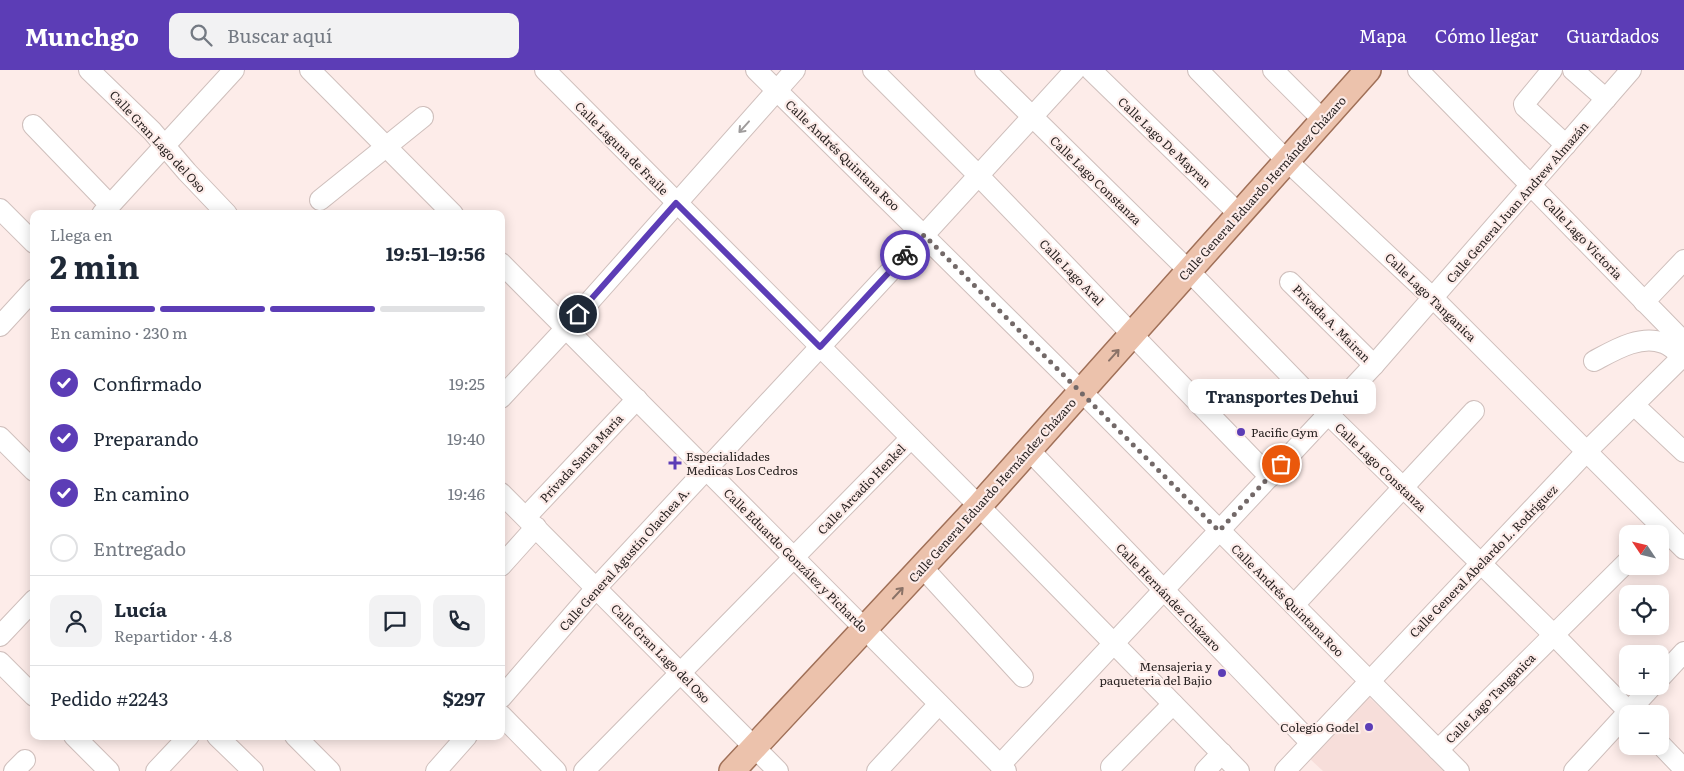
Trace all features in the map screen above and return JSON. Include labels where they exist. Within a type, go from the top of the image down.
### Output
[{"type":"main road","name":"Calle General Eduardo Hernández Cházaro","points":[[732,771],[979,506],[1368,70]]},
{"type":"street","name":"Calle Gran Lago del Oso","points":[[89,70],[145,124],[223,210]]},
{"type":"street","points":[[33,125],[106,210],[234,70]]},
{"type":"street","points":[[310,70],[449,210]]},
{"type":"street","name":"Calle Laguna de Fraile","points":[[545,70],[911,438]]},
{"type":"street","name":"Calle Andrés Quintana Roo","points":[[756,70],[1081,391],[1459,771]]},
{"type":"street","points":[[505,394],[566,328],[795,70]]},
{"type":"street","name":"Calle Lago Aral","points":[[873,70],[978,175],[1270,477]]},
{"type":"street","name":"Calle Lago Constanza","points":[[985,70],[1189,271],[1328,414],[1554,635],[1622,705]]},
{"type":"street","name":"Calle General Agustín Olachea A.","points":[[505,693],[597,587],[1075,70]]},
{"type":"street","name":"Calle Lago De Mayran","points":[[1091,70],[1239,214]]},
{"type":"street","name":"Calle Lago Tanganica","points":[[1198,70],[1286,160],[1433,298],[1587,451],[1654,525]]},
{"type":"street","points":[[1273,70],[1323,120]]},
{"type":"street","name":"Calle Lago Victoria","points":[[1418,70],[1644,302],[1683,351]]},
{"type":"street","points":[[1552,70],[1524,104],[1566,145]]},
{"type":"street","points":[[1573,70],[1606,99]]},
{"type":"street","name":"Calle General Juan Andrew Almazán","points":[[1003,768],[1114,644],[1374,365],[1631,70]]},
{"type":"street","points":[[320,200],[423,117]]},
{"type":"street","points":[[0,209],[30,239]]},
{"type":"street","points":[[1644,302],[1684,260]]},
{"type":"street","name":"Calle Eduardo González y Pichardo","points":[[505,267],[1003,768]]},
{"type":"street","name":"Privada A. Mairan","points":[[1290,282],[1374,365]]},
{"type":"street","points":[[0,326],[30,292]]},
{"type":"street","points":[[1594,361],[1618,348],[1650,341],[1664,343],[1683,351]]},
{"type":"street","name":"Calle General Abelardo L. Rodríguez","points":[[1285,771],[1587,451],[1634,405],[1683,351]]},
{"type":"street","name":"Privada Santa María","points":[[505,560],[531,522],[637,398]]},
{"type":"street","points":[[1634,405],[1684,452]]},
{"type":"street","points":[[1294,606],[1474,411]]},
{"type":"street","points":[[0,437],[30,467]]},
{"type":"street","name":"Calle Arcadio Henkel","points":[[584,771],[911,438],[1239,771]]},
{"type":"street","name":"Calle Hernández Cházaro","points":[[1029,450],[1310,743]]},
{"type":"street","name":"Calle Gran Lago del Oso","points":[[505,497],[597,587],[778,771]]},
{"type":"street","name":"Calle Lago Tanganica","points":[[1669,538],[1684,549]]},
{"type":"street","points":[[922,568],[1023,677]]},
{"type":"street","name":"Calle Lago Tanganica","points":[[1438,750],[1619,570]]},
{"type":"street","points":[[0,636],[30,604]]},
{"type":"street","points":[[1669,668],[1684,652]]},
{"type":"street","points":[[0,662],[30,692]]},
{"type":"street","points":[[1637,705],[1645,695]]},
{"type":"street","points":[[877,771],[939,704]]},
{"type":"street","points":[[1111,768],[1173,704]]},
{"type":"street","points":[[505,719],[556,771]]},
{"type":"street","points":[[1574,771],[1619,724]]},
{"type":"street","points":[[78,740],[109,771]]},
{"type":"street","points":[[156,771],[185,740]]},
{"type":"street","points":[[222,740],[253,771]]},
{"type":"street","points":[[299,740],[330,771]]},
{"type":"street","points":[[436,771],[464,740]]},
{"type":"street","points":[[1205,771],[1222,753]]},
{"type":"street","points":[[1669,753],[1684,769]]},
{"type":"shaded area","name":"Colegio Godel","points":[[1368,696],[1446,771],[1323,771],[1309,758]]},
{"type":"way so far","points":[[905,255],[924,235],[1219,531],[1281,464]]},
{"type":"place","name":"Pacific Gym","points":[[1241,432]]},
{"type":"place","name":"Especialidades Medicas Los Cedros","points":[[675,463]]},
{"type":"place","name":"Transportes Dehui","points":[[1281,464]]},
{"type":"place","name":"Mensajeria y paqueteria del Bajio","points":[[1222,673]]},
{"type":"place","name":"Colegio Godel","points":[[1369,727]]},
{"type":"route","points":[[578,314],[676,203],[820,347],[905,255]]}]
